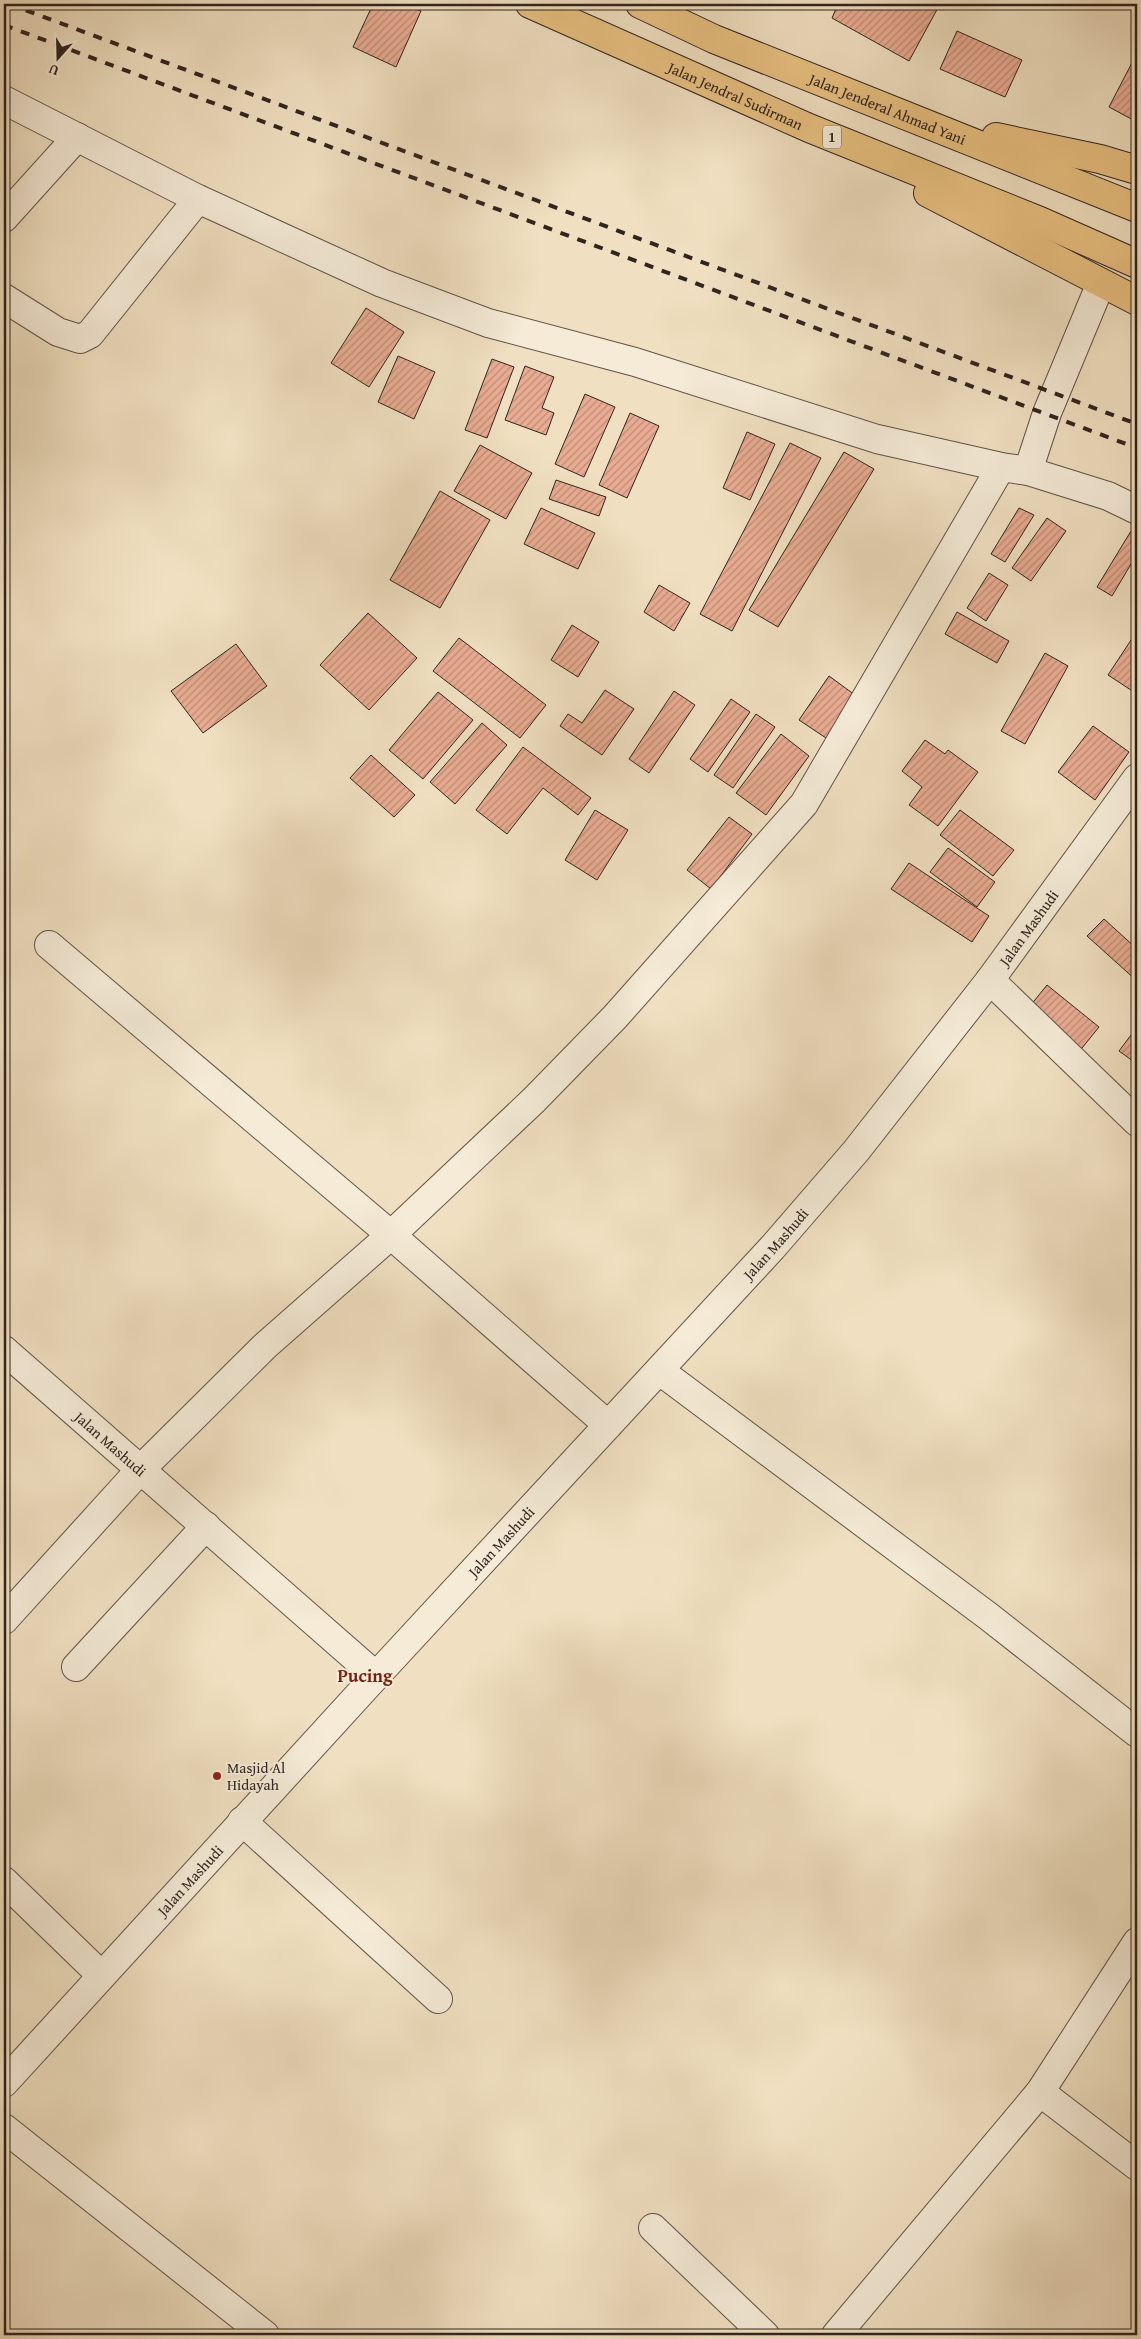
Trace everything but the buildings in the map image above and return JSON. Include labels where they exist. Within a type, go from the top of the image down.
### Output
[{"type":"highway","name":"Jalan Jendral Sudirman","points":[[530,4],[809,128],[1040,221],[1137,264]]},
{"type":"highway","name":"Jalan Jenderal Ahmad Yani","points":[[640,4],[714,39],[1137,208]]},
{"type":"highway","points":[[923,121],[1100,159],[1137,170]]},
{"type":"highway","points":[[809,128],[1137,302]]},
{"type":"street","points":[[4,100],[198,199],[382,283],[488,323],[635,362],[877,439],[1001,467],[1028,471],[1108,496],[1137,510]]},
{"type":"street","points":[[4,218],[76,137]]},
{"type":"street","points":[[4,298],[58,332],[80,339],[90,334],[198,199]]},
{"type":"street","points":[[1028,471],[1046,413],[1101,283]]},
{"type":"street","points":[[4,1620],[140,1470],[265,1346],[391,1235],[534,1100],[615,1017],[804,804],[1001,467]]},
{"type":"street","name":"Jalan Mashudi","points":[[4,2083],[242,1821],[772,1248],[856,1151],[990,980],[1137,778]]},
{"type":"street","points":[[48,945],[391,1235],[608,1424]]},
{"type":"street","points":[[990,980],[1137,1122]]},
{"type":"street","name":"Jalan Mashudi","points":[[4,1350],[376,1676]]},
{"type":"street","points":[[660,1371],[988,1616],[1137,1733]]},
{"type":"street","points":[[76,1667],[206,1526]]},
{"type":"street","points":[[242,1821],[438,1999]]},
{"type":"street","points":[[4,1880],[101,1975]]},
{"type":"street","points":[[836,2335],[1040,2092],[1137,1942]]},
{"type":"street","points":[[1040,2092],[1137,2166]]},
{"type":"street","points":[[4,2128],[265,2335]]},
{"type":"street","points":[[652,2228],[765,2335]]},
{"type":"railway","points":[[9,4],[1137,424]]},
{"type":"railway","points":[[4,25],[1137,448]]},
{"type":"place","name":"Masjid Al Hidayah","points":[[217,1776]]},
{"type":"district","name":"Pucing","points":[[365,1675]]}]
